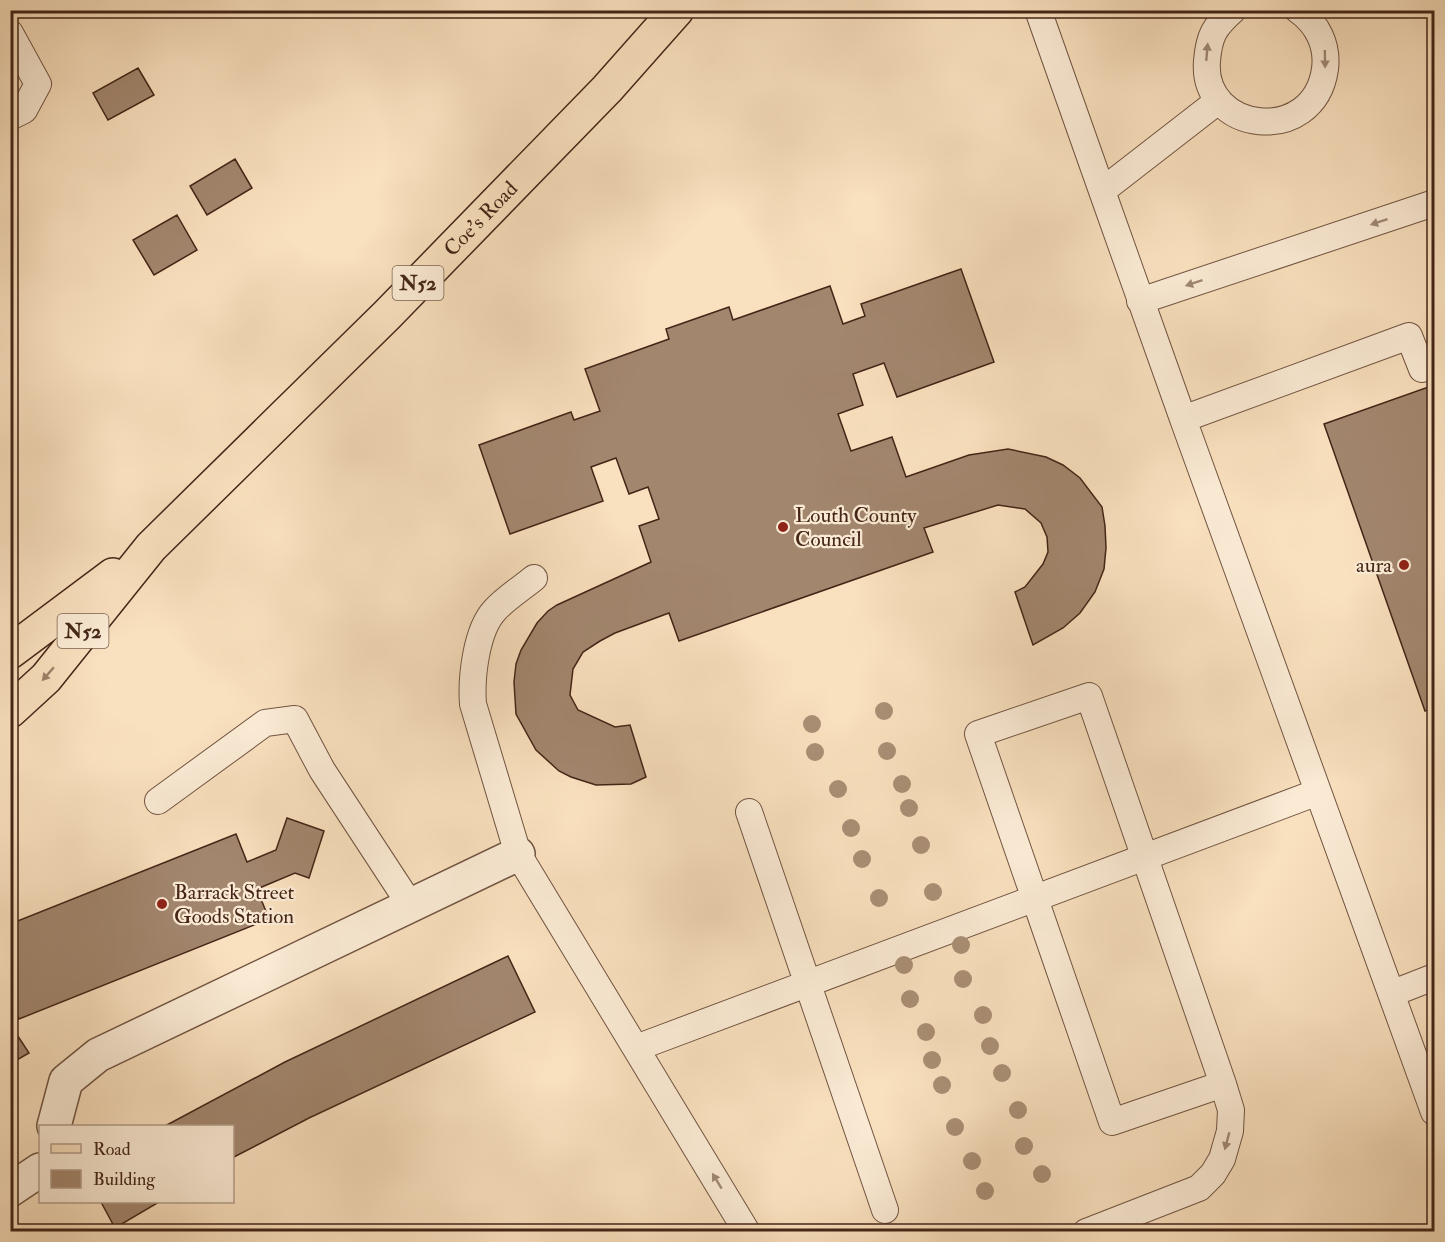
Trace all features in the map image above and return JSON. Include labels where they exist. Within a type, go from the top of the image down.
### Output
[{"type":"main road","name":"Coe's Road","points":[[10,711],[46,678],[151,547],[387,315],[607,88],[676,10]]},
{"type":"main road","name":"Coe's Road","points":[[10,652],[151,547]]},
{"type":"street","points":[[54,1125],[66,1081],[98,1055],[518,854]]},
{"type":"street","points":[[10,1190],[39,1171]]},
{"type":"lane","points":[[1038,10],[1140,301],[1393,993],[1434,1112]]},
{"type":"lane","points":[[1233,10],[1219,23],[1208,41],[1206,71],[1209,82],[1218,100],[1228,109],[1246,120],[1271,123],[1292,117],[1311,103],[1323,85],[1327,57],[1321,36],[1308,17],[1298,10]]},
{"type":"lane","points":[[10,33],[38,84],[24,110],[10,117]]},
{"type":"lane","points":[[1102,191],[1218,100]]},
{"type":"lane","points":[[1140,301],[1434,203]]},
{"type":"lane","points":[[1183,418],[1409,336],[1422,369]]},
{"type":"lane","points":[[534,578],[493,612],[479,641],[472,683],[473,704],[518,854],[747,1232]]},
{"type":"lane","points":[[1086,1232],[1198,1188],[1213,1174],[1222,1159],[1230,1131],[1232,1110],[1089,696],[978,734],[1112,1122],[1223,1084]]},
{"type":"lane","points":[[158,801],[265,723],[295,718],[322,770],[411,906]]},
{"type":"lane","points":[[636,1048],[1145,855],[1318,792]]},
{"type":"lane","points":[[749,812],[885,1210]]},
{"type":"lane","points":[[1393,993],[1434,977]]},
{"type":"building","points":[[138,68],[154,95],[108,120],[93,93]]},
{"type":"building","points":[[235,159],[252,188],[207,215],[190,186]]},
{"type":"building","points":[[177,215],[197,250],[154,275],[133,240]]},
{"type":"building","name":"Louth County Council","points":[[961,269],[994,362],[897,397],[884,363],[853,374],[863,405],[838,414],[851,451],[892,437],[906,477],[969,455],[1008,449],[1046,457],[1063,465],[1080,478],[1102,507],[1106,548],[1104,569],[1095,592],[1080,613],[1063,628],[1033,645],[1015,592],[1025,587],[1043,564],[1048,552],[1047,537],[1041,523],[1025,509],[998,505],[924,528],[933,552],[679,641],[669,613],[600,641],[583,652],[573,669],[570,695],[578,710],[615,727],[630,725],[646,777],[631,784],[596,785],[559,771],[536,750],[516,714],[514,682],[516,664],[521,650],[537,623],[548,611],[651,562],[639,526],[659,519],[648,487],[629,494],[616,458],[591,467],[603,501],[510,534],[479,445],[571,412],[574,420],[600,411],[585,369],[669,339],[666,329],[729,307],[733,320],[830,286],[843,324],[865,316],[861,304]]},
{"type":"building","name":"aura","points":[[1434,385],[1434,707],[1425,711],[1324,424]]},
{"type":"building","name":"Barrack Street Goods Station","points":[[287,818],[324,831],[309,878],[295,873],[257,889],[269,919],[19,1019],[10,997],[10,924],[236,834],[247,862],[276,850]]},
{"type":"building","points":[[508,956],[535,1012],[309,1118],[234,1157],[234,1125],[167,1125],[285,1062]]},
{"type":"building","points":[[10,1024],[29,1053],[10,1064]]},
{"type":"building","points":[[102,1203],[157,1203],[115,1228]]},
{"type":"place","name":"Louth County Council","points":[[783,527]]},
{"type":"place","name":"aura","points":[[1404,565]]},
{"type":"place","name":"Barrack Street Goods Station","points":[[162,904]]}]
